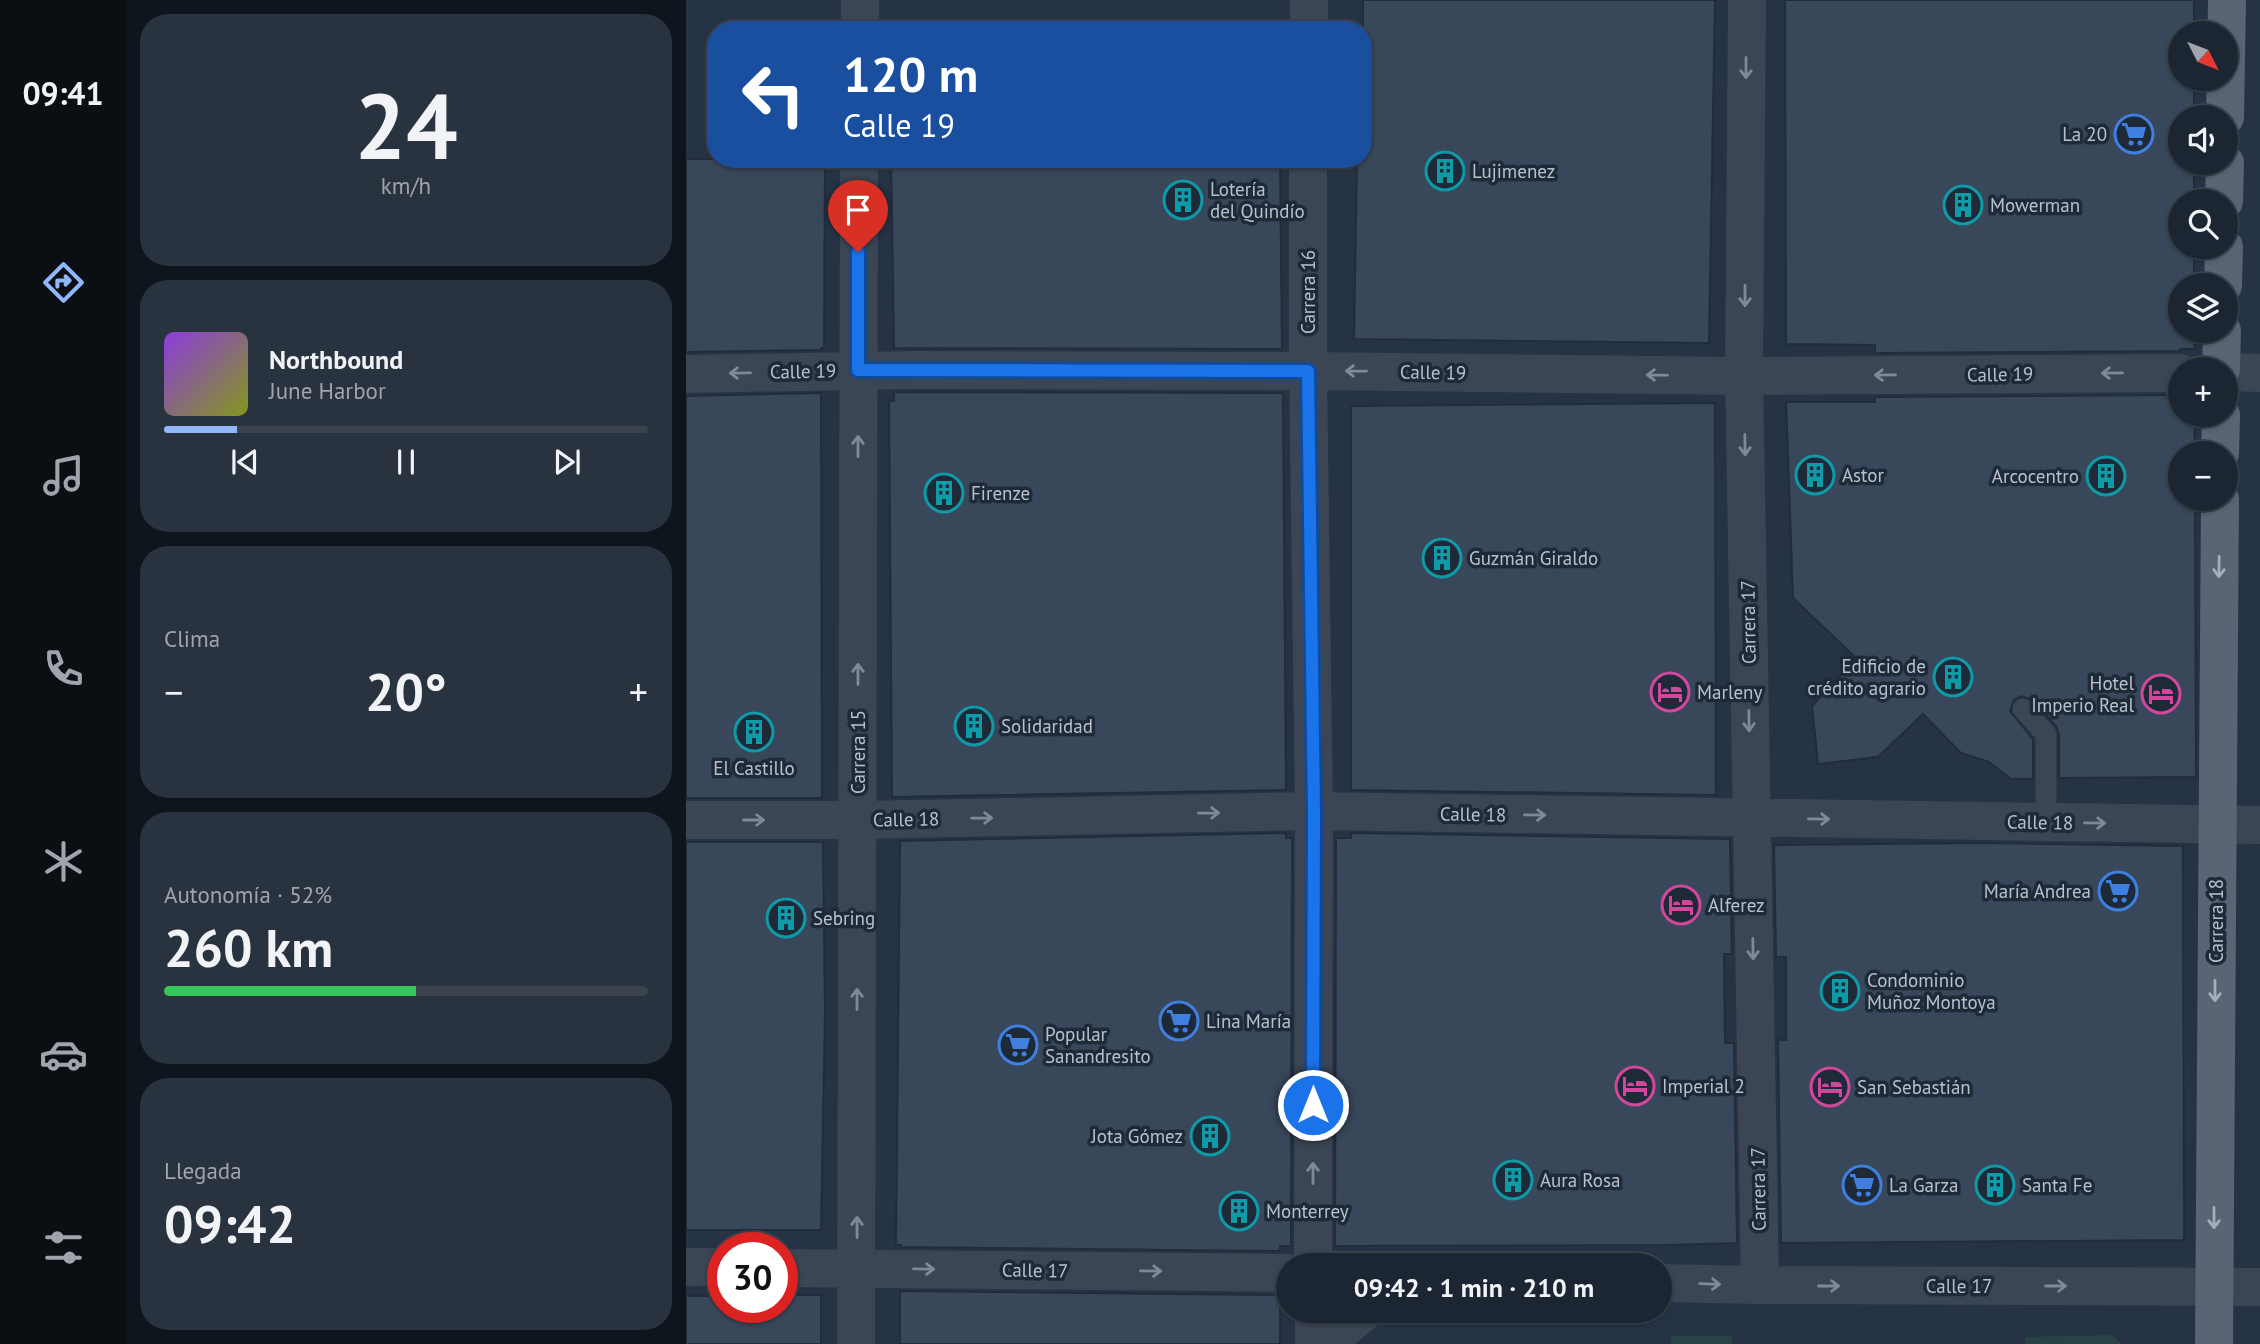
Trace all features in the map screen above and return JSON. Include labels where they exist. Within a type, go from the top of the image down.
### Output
[{"type":"main road","points":[[2225,105],[2227,0]]},
{"type":"main road","name":"Carrera 18","points":[[2214,1344],[2220,511]]},
{"type":"street","points":[[860,0],[860,21]]},
{"type":"street","points":[[1309,0],[1309,21]]},
{"type":"street","name":"Carrera 17","points":[[1747,0],[1744,376],[1760,1285]]},
{"type":"street","name":"Carrera 15","points":[[856,1344],[859,168]]},
{"type":"street","name":"Carrera 16","points":[[1308,168],[1314,811],[1313,1253]]},
{"type":"street","name":"Calle 19","points":[[686,374],[858,370],[1744,376],[2168,373]]},
{"type":"street","points":[[2238,372],[2260,373]]},
{"type":"street","name":"Calle 18","points":[[686,820],[858,820],[1314,811],[2260,825]]},
{"type":"street","points":[[686,1267],[707,1267]]},
{"type":"street","name":"Calle 17","points":[[798,1268],[1276,1273]]},
{"type":"street","name":"Calle 17","points":[[1672,1283],[2260,1287]]},
{"type":"street","points":[[1314,1323],[1314,1344]]},
{"type":"street","points":[[1325,1344],[1350,1323]]},
{"type":"lane","points":[[2024,709],[2046,733],[2046,822]]},
{"type":"green space","points":[[2112,1335],[2122,1344],[2025,1344],[2025,1337]]},
{"type":"green space","points":[[1671,1336],[1732,1336],[1732,1344],[1671,1344]]},
{"type":"building","points":[[1363,0],[1715,0],[1709,343],[1354,339],[1357,168],[1372,168],[1372,21],[1363,21]]},
{"type":"building","points":[[1785,0],[2194,0],[2194,21],[2168,21],[2168,91],[2194,91],[2194,105],[2168,105],[2168,175],[2194,175],[2194,189],[2168,189],[2168,259],[2194,259],[2194,273],[2168,273],[2168,343],[2195,343],[2195,349],[1875,353],[1875,345],[1786,344]]},
{"type":"building","points":[[686,159],[707,159],[707,168],[825,168],[824,348],[686,352]]},
{"type":"building","points":[[891,168],[1280,168],[1282,349],[894,348]]},
{"type":"building","points":[[894,392],[1283,393],[1286,790],[892,797],[889,401],[894,401]]},
{"type":"building","points":[[821,393],[822,798],[686,798],[686,396]]},
{"type":"building","points":[[2168,395],[2168,427],[2194,427],[2195,441],[2168,441],[2168,511],[2195,511],[2196,777],[2059,778],[2059,734],[2056,726],[2033,700],[2021,696],[2014,700],[2010,711],[2033,739],[2033,779],[2011,779],[1989,762],[1961,753],[1923,714],[1878,757],[1818,764],[1812,706],[1856,658],[1793,598],[1786,402],[1875,402],[1875,397]]},
{"type":"building","points":[[1715,403],[1716,795],[1351,790],[1351,406]]},
{"type":"building","points":[[1286,833],[1286,838],[1292,838],[1291,1246],[1280,1246],[1280,1251],[896,1245],[900,841]]},
{"type":"building","points":[[1351,833],[1730,839],[1732,954],[1724,954],[1725,1043],[1734,1043],[1737,1243],[1335,1246],[1336,838],[1351,838]]},
{"type":"building","points":[[686,842],[823,842],[825,1013],[821,1230],[686,1230]]},
{"type":"building","points":[[1980,843],[2183,846],[2184,1240],[1781,1243],[1778,1040],[1786,1040],[1786,957],[1776,957],[1774,845]]},
{"type":"building","points":[[900,1291],[1276,1295],[1276,1323],[1280,1323],[1280,1344],[900,1344]]},
{"type":"building","points":[[798,1295],[821,1295],[821,1344],[686,1344],[686,1296],[707,1296],[707,1323],[798,1323]]},
{"type":"place","name":"La 20","points":[[2134,134]]},
{"type":"place","name":"Lujimenez","points":[[1445,171]]},
{"type":"place","name":"Lotería del Quindío","points":[[1183,200]]},
{"type":"place","name":"Mowerman","points":[[1963,205]]},
{"type":"place","name":"Astor","points":[[1815,475]]},
{"type":"place","name":"Arcocentro","points":[[2106,476]]},
{"type":"place","name":"Firenze","points":[[944,493]]},
{"type":"place","name":"Guzmán Giraldo","points":[[1442,558]]},
{"type":"place","name":"Edificio de crédito agrario","points":[[1953,677]]},
{"type":"place","name":"Marleny","points":[[1670,692]]},
{"type":"place","name":"Hotel Imperio Real","points":[[2161,694]]},
{"type":"place","name":"Solidaridad","points":[[974,726]]},
{"type":"place","name":"El Castillo","points":[[754,732]]},
{"type":"place","name":"María Andrea","points":[[2118,891]]},
{"type":"place","name":"Alferez","points":[[1681,905]]},
{"type":"place","name":"Sebring","points":[[786,918]]},
{"type":"place","name":"Condominio Muñoz Montoya","points":[[1840,991]]},
{"type":"place","name":"Lina María","points":[[1179,1021]]},
{"type":"place","name":"Popular Sanandresito","points":[[1018,1045]]},
{"type":"place","name":"Imperial 2","points":[[1635,1086]]},
{"type":"place","name":"San Sebastián","points":[[1830,1087]]},
{"type":"place","name":"Jota Gómez","points":[[1210,1136]]},
{"type":"place","name":"Aura Rosa","points":[[1513,1180]]},
{"type":"place","name":"La Garza","points":[[1862,1185]]},
{"type":"place","name":"Santa Fe","points":[[1995,1185]]},
{"type":"place","name":"Monterrey","points":[[1239,1211]]},
{"type":"route","points":[[858,252],[858,370],[1308,371],[1314,811],[1313,1105]]}]
